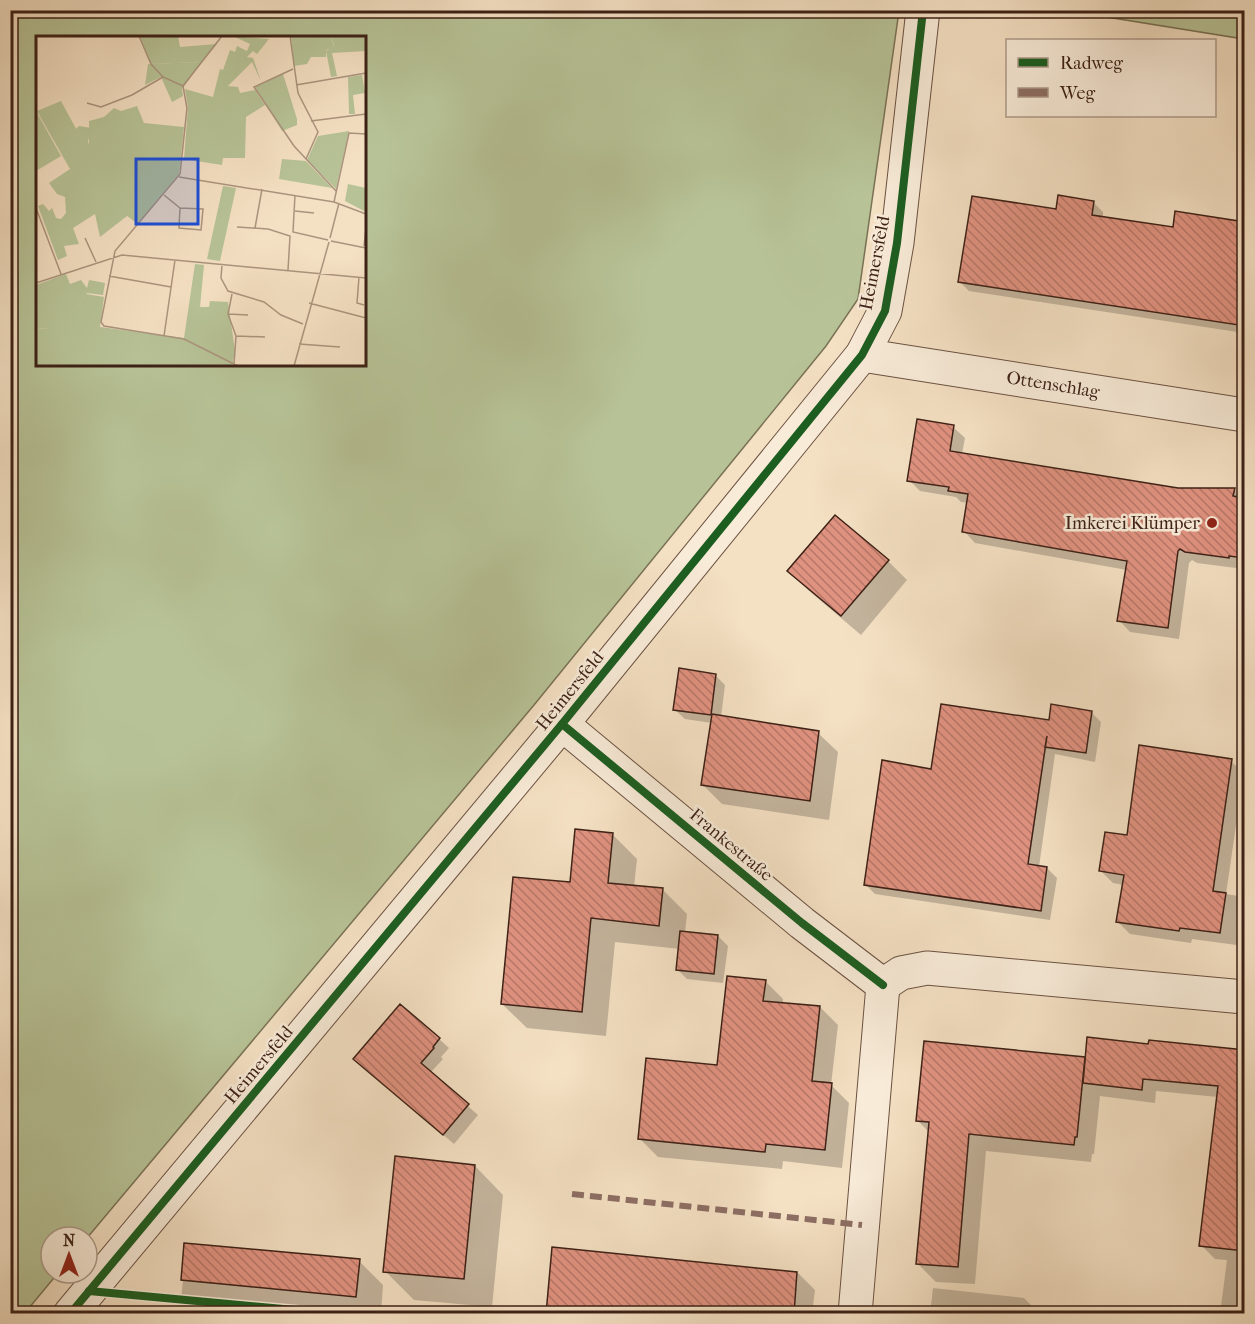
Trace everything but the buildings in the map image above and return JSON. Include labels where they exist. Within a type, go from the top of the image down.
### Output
[{"type":"street","name":"Heimersfeld","points":[[70,1314],[562,724],[862,355],[885,311],[893,266],[924,10]]},
{"type":"street","name":"Ottenschlag","points":[[862,355],[1245,415]]},
{"type":"street","name":"Frankestraße","points":[[562,724],[802,923],[882,986]]},
{"type":"street","points":[[855,1314],[882,986],[901,973],[927,968],[1245,997]]},
{"type":"green space","points":[[10,11],[899,11],[858,299],[826,346],[534,705],[98,1225],[39,1225],[39,1285],[48,1285],[24,1314],[10,1309]]},
{"type":"green space","points":[[1069,11],[1244,11],[1244,39]]},
{"type":"marked path","points":[[572,1194],[862,1225]]},
{"type":"cycle path","points":[[70,1314],[562,724],[862,355],[885,311],[897,243],[923,10]]},
{"type":"cycle path","points":[[562,724],[802,923],[883,985]]},
{"type":"cycle path","points":[[89,1291],[337,1314]]},
{"type":"place","name":"Imkerei Klümper","points":[[1212,523]]}]
